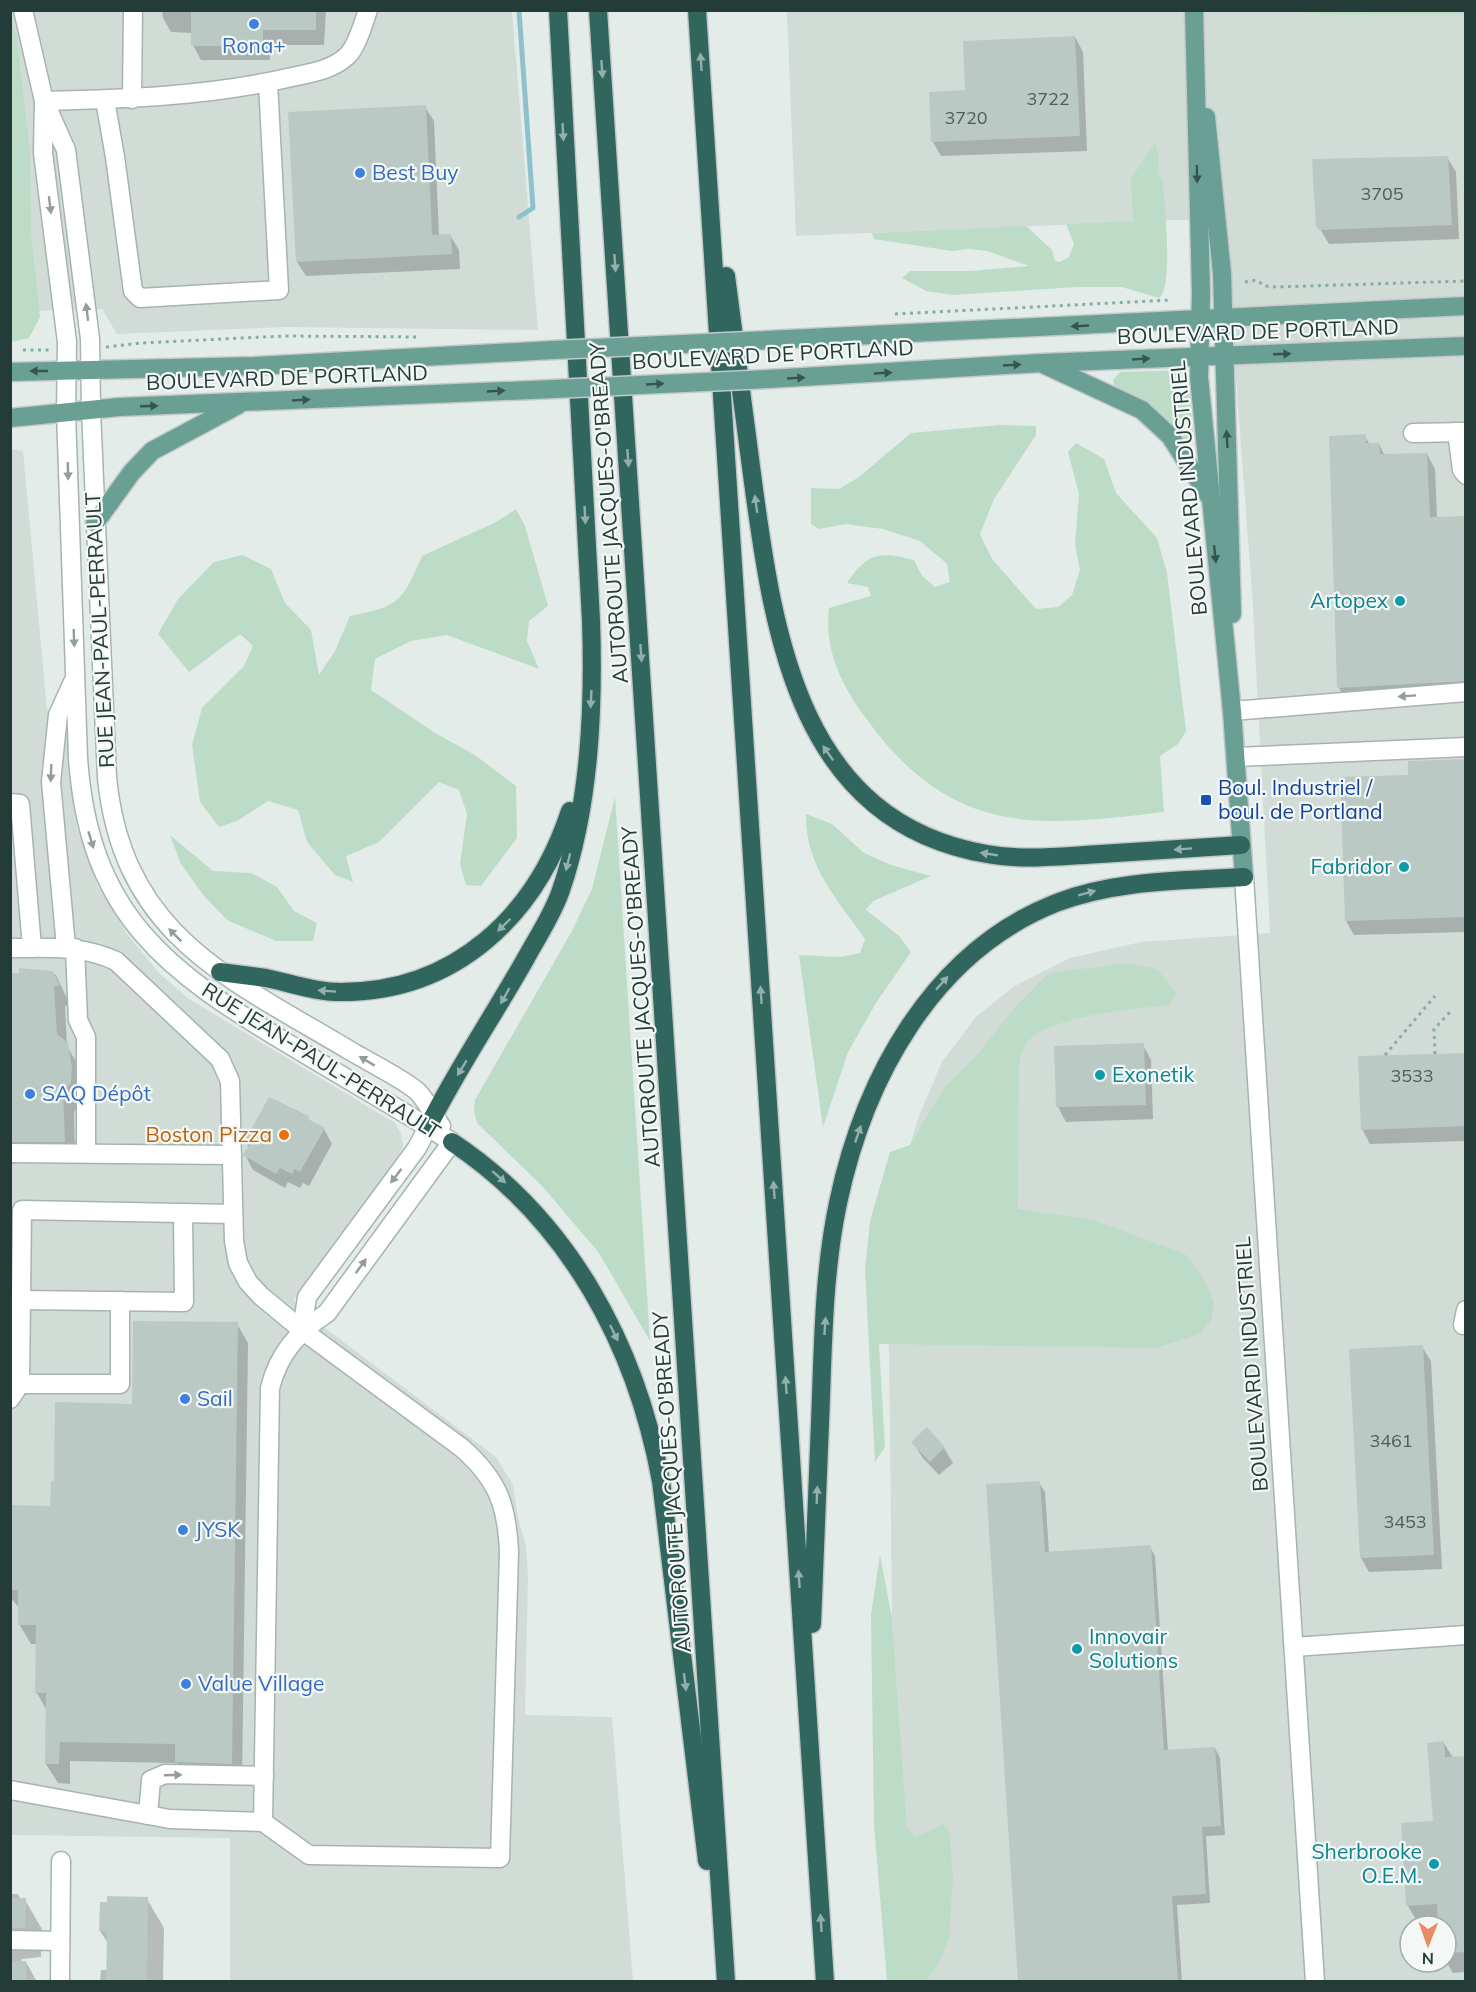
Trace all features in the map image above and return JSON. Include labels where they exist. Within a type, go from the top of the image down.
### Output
[{"type":"highway","points":[[431,1121],[496,1012],[561,890],[575,835],[588,742],[591,620],[558,10]]},
{"type":"highway","name":"AUTOROUTE JACQUES-O'BREADY","points":[[598,10],[725,1982]]},
{"type":"highway","points":[[698,10],[825,1982]]},
{"type":"highway","points":[[704,112],[771,599],[797,693],[812,727],[831,758],[855,786],[885,812],[932,838],[977,852],[1006,857],[1045,857],[1241,845]]},
{"type":"highway","points":[[220,972],[267,979],[313,990],[357,991],[407,982],[464,957],[508,921],[540,879],[567,819],[588,742]]},
{"type":"highway","points":[[808,1721],[821,1384],[832,1237],[838,1203],[857,1136],[889,1062],[912,1021],[946,978],[981,946],[1023,918],[1056,903],[1104,889],[1244,877]]},
{"type":"highway","points":[[452,1142],[514,1190],[560,1243],[609,1321],[644,1406],[663,1492],[694,1765],[725,1982]]},
{"type":"main road","name":"BOULEVARD INDUSTRIEL","points":[[1195,10],[1222,273],[1233,711],[1244,877]]},
{"type":"main road","name":"BOULEVARD INDUSTRIEL","points":[[1195,10],[1202,320],[1200,357],[1209,495],[1233,711]]},
{"type":"main road","name":"BOULEVARD DE PORTLAND","points":[[10,372],[254,366],[1466,306]]},
{"type":"main road","name":"BOULEVARD DE PORTLAND","points":[[10,418],[91,410],[768,379],[1041,363],[1466,345]]},
{"type":"main road","points":[[1041,363],[1142,410],[1170,436],[1209,495]]},
{"type":"main road","points":[[95,523],[132,472],[152,451],[243,403]]},
{"type":"street","points":[[23,10],[44,101],[132,99],[241,88],[334,66],[350,54],[368,10]]},
{"type":"street","points":[[132,99],[133,10]]},
{"type":"street","points":[[105,100],[133,291],[140,298],[279,290],[268,83]]},
{"type":"street","name":"RUE JEAN-PAUL-PERRAULT","points":[[44,101],[66,150],[90,339],[95,523],[107,778],[116,829],[132,874],[154,911],[182,942],[220,972],[417,1091],[431,1121]]},
{"type":"street","name":"RUE JEAN-PAUL-PERRAULT","points":[[44,101],[43,153],[67,342],[66,413],[79,774],[87,826],[102,870],[130,920],[175,967],[218,1001],[431,1121],[452,1142]]},
{"type":"street","points":[[1413,434],[1461,432],[1462,471],[1466,475]]},
{"type":"street","points":[[75,678],[58,715],[51,772],[51,803],[78,1020],[86,1036],[86,1153]]},
{"type":"street","points":[[1233,711],[1466,692]]},
{"type":"street","points":[[1235,751],[1466,747]]},
{"type":"street","points":[[10,803],[20,804],[32,948]]},
{"type":"street","name":"BOULEVARD INDUSTRIEL","points":[[1244,877],[1316,1982]]},
{"type":"street","points":[[10,948],[70,948],[99,953],[116,961],[220,1059],[230,1081],[232,1214],[238,1263],[248,1282],[302,1330],[479,1463],[503,1502],[508,1520],[509,1552],[501,1858],[309,1855],[263,1822],[170,1819],[10,1790]]},
{"type":"street","points":[[302,1330],[307,1297],[417,1148],[431,1121]]},
{"type":"street","points":[[263,1822],[270,1388],[275,1367],[302,1330],[327,1313],[452,1142]]},
{"type":"street","points":[[10,1153],[232,1155]]},
{"type":"street","points":[[120,1301],[120,1384],[15,1391],[21,1300],[22,1210],[232,1214]]},
{"type":"street","points":[[21,1300],[184,1302],[183,1213]]},
{"type":"street","points":[[1294,1647],[1466,1635]]},
{"type":"street","points":[[148,1815],[151,1780],[165,1774],[264,1776]]},
{"type":"street","points":[[60,1982],[61,1861]]},
{"type":"street","points":[[10,1940],[60,1941]]},
{"type":"path","points":[[1245,282],[1256,280],[1265,286],[1276,287],[1466,281]]},
{"type":"path","name":"BOULEVARD DE PORTLAND","points":[[885,315],[1171,300]]},
{"type":"path","name":"BOULEVARD DE PORTLAND","points":[[121,346],[284,336],[420,338]]},
{"type":"path","points":[[1385,1055],[1435,996]]},
{"type":"path","points":[[1435,1054],[1434,1029],[1451,1011]]},
{"type":"shaded area","points":[[10,11],[512,11],[538,330],[286,327],[117,334],[102,309],[34,311],[11,335]]},
{"type":"shaded area","points":[[787,11],[1465,11],[1465,1981],[917,1981],[892,1618],[889,1344],[891,1236],[903,1169],[919,1116],[942,1062],[976,1017],[1013,987],[1070,958],[1141,942],[1270,933],[1252,592],[1224,218],[796,236]]},
{"type":"shaded area","points":[[11,449],[23,451],[47,710],[69,726],[70,781],[77,828],[97,885],[127,934],[158,972],[189,999],[395,1123],[401,1134],[403,1146],[397,1158],[294,1300],[296,1306],[496,1457],[513,1485],[518,1518],[526,1546],[528,1576],[525,1715],[612,1717],[633,1981],[230,1981],[230,1838],[11,1835]]},
{"type":"green space","points":[[1465,10],[1465,14],[1339,15],[1285,11]]},
{"type":"green space","points":[[10,15],[17,38],[30,153],[31,233],[40,317],[29,338],[11,342]]},
{"type":"green space","points":[[1155,142],[1159,158],[1157,175],[1163,181],[1167,243],[1166,278],[1164,291],[1159,298],[1122,287],[1076,287],[953,295],[926,291],[902,278],[910,271],[970,271],[1029,266],[987,251],[968,249],[952,251],[874,239],[872,233],[1026,226],[1052,250],[1055,261],[1060,262],[1069,257],[1074,244],[1066,224],[1133,221],[1131,179]]},
{"type":"green space","points":[[1183,370],[1188,377],[1193,434],[1185,442],[1153,408],[1114,385],[1113,380],[1120,372]]},
{"type":"green space","points":[[1000,425],[1036,426],[1036,435],[994,499],[980,534],[992,559],[1036,609],[1058,607],[1072,595],[1080,570],[1075,544],[1079,494],[1068,452],[1076,443],[1104,459],[1116,493],[1157,538],[1167,573],[1186,731],[1178,744],[1160,756],[1164,812],[1074,821],[1035,820],[998,815],[963,804],[930,784],[897,756],[856,705],[836,666],[829,638],[829,608],[871,596],[868,587],[847,583],[861,565],[883,555],[914,560],[922,576],[935,587],[950,582],[947,564],[920,541],[883,529],[845,524],[819,529],[811,524],[811,488],[839,489],[859,477],[911,433]]},
{"type":"green space","points":[[516,509],[525,526],[548,606],[529,621],[527,641],[539,669],[447,635],[411,641],[375,659],[371,690],[435,733],[475,755],[516,786],[517,838],[481,886],[466,885],[460,864],[467,814],[459,790],[439,782],[379,842],[346,856],[353,882],[335,875],[307,842],[298,810],[268,801],[237,821],[219,827],[200,802],[192,745],[202,708],[244,666],[253,646],[240,634],[189,672],[158,634],[178,599],[214,562],[242,555],[271,569],[285,603],[311,630],[319,675],[335,651],[350,616],[380,609],[397,600],[404,593],[422,556],[496,522]]},
{"type":"green space","points":[[615,797],[650,1341],[599,1253],[543,1187],[477,1123],[474,1111],[475,1100],[572,931],[592,889]]},
{"type":"green space","points":[[806,814],[832,824],[864,853],[891,865],[931,876],[873,901],[866,910],[899,936],[911,952],[876,1003],[848,1052],[823,1127],[799,955],[840,957],[860,953],[865,939],[834,896],[817,866],[807,833]]},
{"type":"green space","points":[[170,835],[213,871],[251,873],[277,887],[294,911],[317,923],[313,941],[276,941],[227,920],[204,896],[181,864]]},
{"type":"green space","points":[[1128,963],[1157,969],[1177,994],[1169,1005],[1113,1012],[1068,1021],[1033,1036],[1023,1049],[1019,1066],[1018,1209],[1093,1220],[1185,1254],[1203,1277],[1214,1302],[1212,1319],[1200,1334],[1156,1348],[879,1344],[885,1447],[875,1462],[865,1270],[870,1221],[890,1152],[910,1145],[946,1085],[976,1056],[1016,1006],[1049,973]]},
{"type":"green space","points":[[880,1555],[892,1618],[907,1828],[916,1837],[943,1824],[949,1831],[953,1876],[949,1939],[937,1966],[926,1981],[887,1981],[874,1825],[871,1614]]},
{"type":"building","name":"Rona+","points":[[191,10],[316,10],[316,30],[263,30],[263,46],[191,46]]},
{"type":"building","points":[[1075,36],[1080,136],[931,142],[929,92],[965,90],[963,41]]},
{"type":"building","name":"Best Buy","points":[[426,105],[432,235],[451,234],[452,254],[296,262],[288,112]]},
{"type":"building","points":[[1448,156],[1452,225],[1319,230],[1316,226],[1312,159]]},
{"type":"building","name":"Artopex","points":[[1366,434],[1366,443],[1379,443],[1380,454],[1427,453],[1430,517],[1466,516],[1466,681],[1337,688],[1329,436]]},
{"type":"building","name":"Fabridor","points":[[1466,759],[1466,917],[1345,921],[1340,777],[1408,775],[1408,761]]},
{"type":"building","points":[[19,968],[53,971],[60,986],[54,986],[57,1034],[68,1043],[72,1068],[71,1083],[63,1091],[65,1142],[10,1142],[10,973],[19,973]]},
{"type":"building","name":"Exonetik","points":[[1144,1043],[1146,1105],[1056,1107],[1054,1046]]},
{"type":"building","points":[[1466,1053],[1466,1126],[1361,1130],[1358,1056]]},
{"type":"building","name":"Boston Pizza","points":[[269,1097],[309,1116],[308,1119],[325,1128],[300,1172],[295,1169],[292,1174],[280,1168],[276,1174],[243,1155],[249,1145],[244,1142]]},
{"type":"building","points":[[133,1321],[238,1322],[232,1764],[175,1762],[175,1744],[60,1742],[59,1764],[45,1764],[46,1693],[35,1693],[36,1625],[18,1625],[18,1590],[10,1590],[10,1505],[50,1506],[51,1481],[54,1481],[55,1402],[132,1404]]},
{"type":"building","points":[[1423,1345],[1434,1555],[1360,1558],[1349,1349]]},
{"type":"building","points":[[927,1427],[945,1447],[930,1462],[911,1442]]},
{"type":"building","name":"Innovair Solutions","points":[[1040,1481],[1045,1552],[1151,1545],[1164,1750],[1215,1747],[1221,1826],[1202,1827],[1206,1894],[1172,1896],[1178,1982],[1018,1982],[986,1484]]},
{"type":"building","name":"Sherbrooke O.E.M.","points":[[1444,1741],[1445,1757],[1466,1756],[1466,1952],[1458,1952],[1458,1914],[1437,1914],[1437,1904],[1406,1906],[1401,1823],[1433,1821],[1427,1743]]},
{"type":"building","points":[[107,1896],[148,1897],[147,1982],[106,1982],[107,1937],[106,1931],[99,1931],[100,1902],[107,1902]]},
{"type":"building","points":[[10,1898],[26,1898],[25,1928],[10,1927]]},
{"type":"building","points":[[10,1961],[26,1961],[26,1982],[10,1982]]},
{"type":"waterway","points":[[519,10],[533,208],[519,217]]},
{"type":"place","name":"Rona+","points":[[254,24]]},
{"type":"place","name":"Best Buy","points":[[360,173]]},
{"type":"place","name":"Artopex","points":[[1400,601]]},
{"type":"place","name":"Boul. Industriel / boul. de Portland","points":[[1206,800]]},
{"type":"place","name":"Fabridor","points":[[1404,867]]},
{"type":"place","name":"Exonetik","points":[[1100,1075]]},
{"type":"place","name":"SAQ Dépôt","points":[[30,1094]]},
{"type":"place","name":"Boston Pizza","points":[[284,1135]]},
{"type":"place","name":"Sail","points":[[185,1399]]},
{"type":"place","name":"JYSK","points":[[183,1530]]},
{"type":"place","name":"Innovair Solutions","points":[[1077,1649]]},
{"type":"place","name":"Value Village","points":[[186,1684]]},
{"type":"place","name":"Sherbrooke O.E.M.","points":[[1434,1864]]}]
